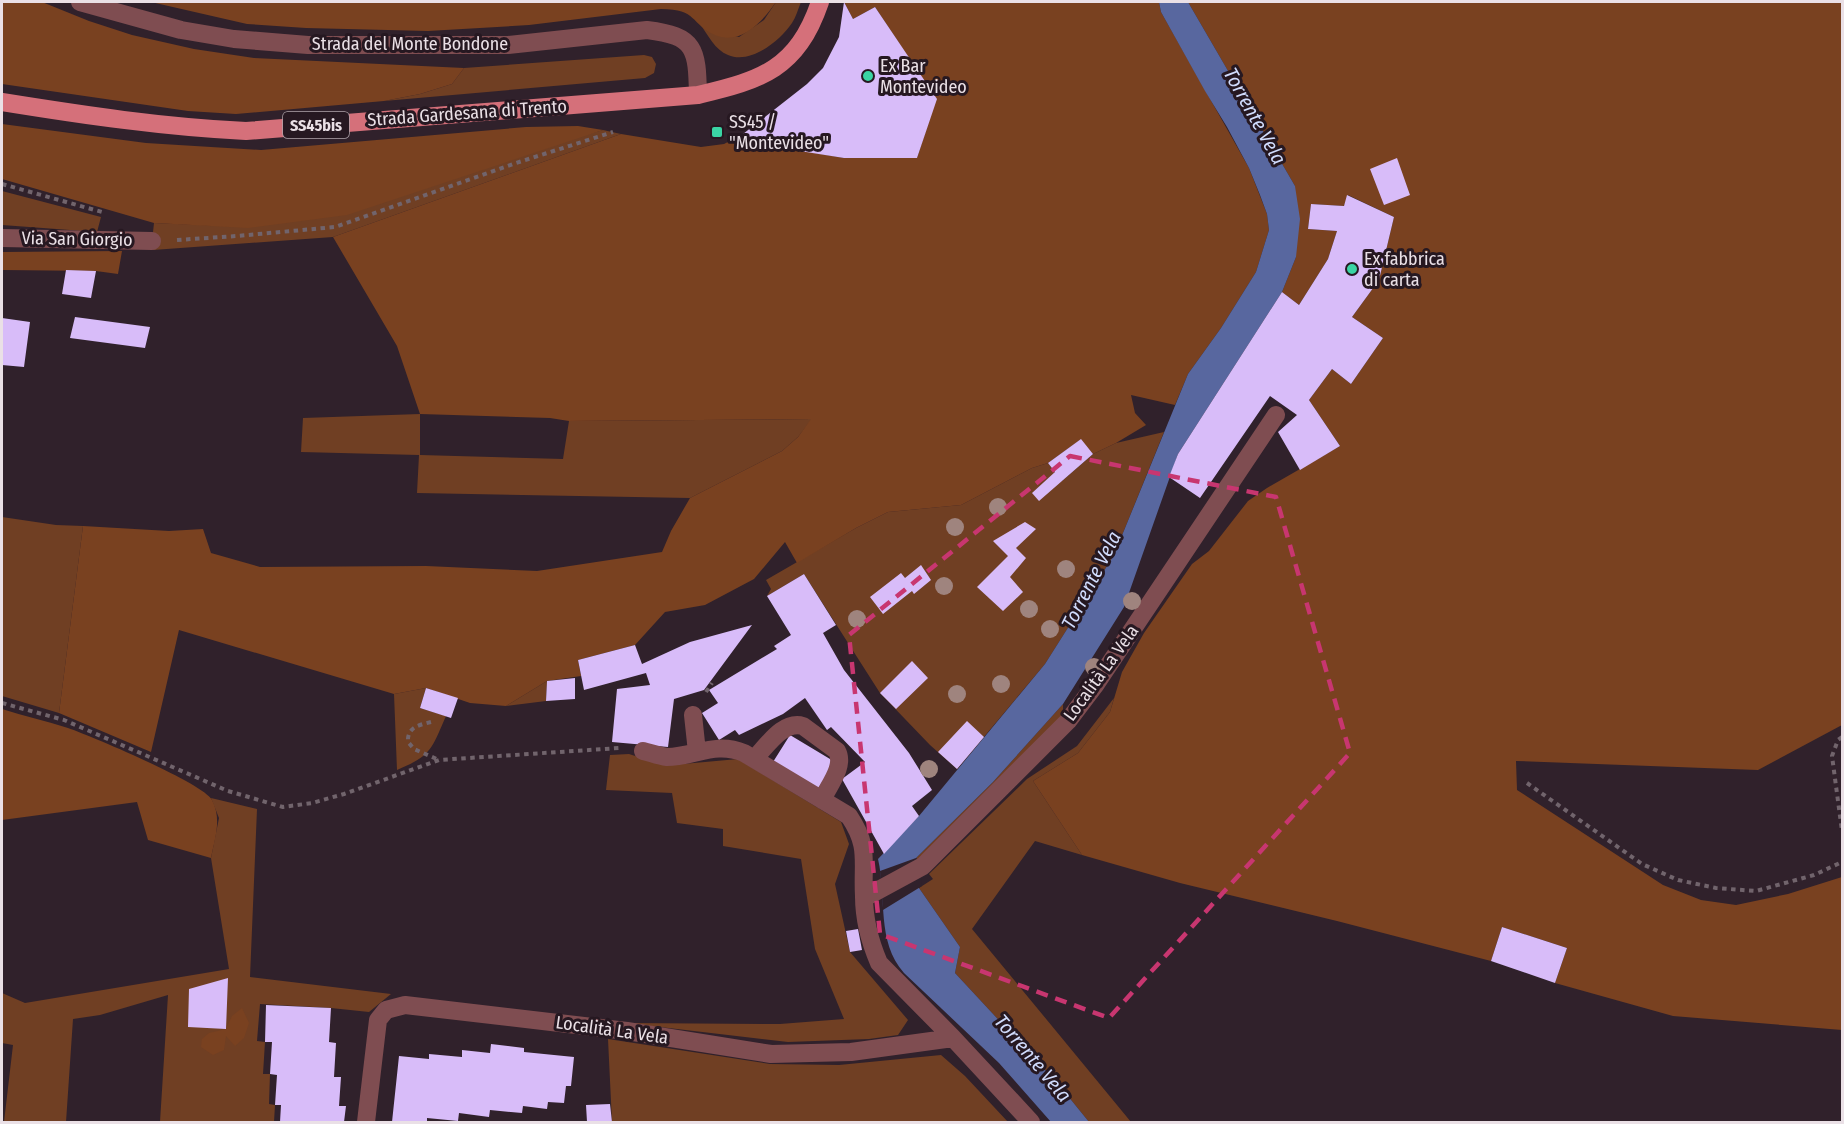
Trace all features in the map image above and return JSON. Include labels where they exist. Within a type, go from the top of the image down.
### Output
[{"type":"main road","name":"Strada Gardesana di Trento","points":[[2,102],[123,121],[246,131],[698,95],[746,83],[772,70],[804,39],[820,2]]},
{"type":"street","name":"Strada del Monte Bondone","points":[[80,2],[181,30],[234,39],[308,45],[508,45],[647,30],[664,32],[677,36],[687,43],[694,53],[698,95]]},
{"type":"street","name":"Via San Giorgio","points":[[2,238],[152,241]]},
{"type":"street","name":"Località La Vela","points":[[864,898],[923,866],[1068,721],[1096,684],[1276,415]]},
{"type":"street","points":[[693,715],[697,752]]},
{"type":"street","points":[[754,759],[787,726],[797,724],[803,726],[840,755],[840,765],[822,800]]},
{"type":"street","points":[[643,751],[667,757],[715,748],[732,748],[849,816],[857,827],[864,849],[866,919],[873,950],[879,963],[1031,1122]]},
{"type":"street","name":"Località La Vela","points":[[366,1122],[378,1020],[386,1010],[405,1005],[627,1031],[771,1054],[851,1052],[953,1038]]},
{"type":"path","points":[[152,241],[334,227],[516,163],[613,132]]},
{"type":"path","points":[[2,184],[104,213],[127,228],[129,239]]},
{"type":"path","points":[[2,703],[64,720],[228,791],[283,807],[312,803],[344,794],[439,760],[629,748],[643,751]]},
{"type":"path","points":[[431,722],[416,725],[410,731],[408,742],[414,749],[439,760]]},
{"type":"path","points":[[1842,737],[1838,740],[1832,756],[1842,831]]},
{"type":"path","points":[[1527,783],[1642,864],[1678,880],[1716,888],[1756,891],[1814,875],[1842,862]]},
{"type":"highlighted area","points":[[1070,456],[1276,497],[1350,753],[1109,1018],[880,934],[849,635]]},
{"type":"shaded area","points":[[2,2],[42,2],[132,35],[194,49],[254,58],[464,68],[452,84],[420,94],[384,101],[236,114],[188,111],[2,84]]},
{"type":"shaded area","points":[[151,2],[776,2],[765,17],[750,30],[725,38],[707,31],[688,14],[661,9],[529,25],[428,31],[247,24]]},
{"type":"shaded area","points":[[776,2],[801,2],[793,21],[780,37],[764,50],[746,57],[723,53],[700,24],[706,29],[739,37],[764,20]]},
{"type":"shaded area","points":[[844,2],[1159,2],[1161,12],[1249,168],[1267,214],[1269,230],[1256,272],[1221,328],[1188,374],[1175,405],[1131,395],[1135,413],[1146,425],[1093,454],[1080,440],[1048,463],[1032,468],[961,505],[888,512],[797,563],[785,542],[754,579],[705,605],[665,612],[635,645],[578,660],[581,676],[547,681],[506,706],[470,703],[426,688],[394,694],[179,630],[151,752],[59,713],[83,526],[169,531],[203,529],[211,553],[260,567],[426,566],[537,571],[662,552],[690,498],[782,451],[798,437],[811,419],[569,421],[550,418],[420,414],[397,346],[333,237],[621,134],[701,147],[724,144],[743,134],[787,148],[844,158],[917,158],[936,99],[875,7],[853,19]]},
{"type":"shaded area","points":[[1188,2],[1842,2],[1842,725],[1758,770],[1516,761],[1517,790],[1663,885],[1701,900],[1736,905],[1788,894],[1842,877],[1842,1030],[1673,1016],[1555,983],[1567,948],[1502,927],[1491,961],[1180,883],[1082,855],[1033,781],[1078,753],[1110,712],[1122,672],[1144,633],[1192,564],[1209,551],[1248,501],[1340,446],[1309,400],[1332,369],[1351,384],[1383,338],[1352,317],[1379,280],[1394,217],[1348,195],[1344,206],[1311,204],[1308,229],[1337,231],[1328,259],[1299,305],[1282,292],[1296,257],[1295,186]]},
{"type":"shaded area","points":[[644,55],[652,57],[656,64],[654,73],[645,78],[384,101],[420,94],[452,84],[464,68]]},
{"type":"shaded area","points":[[2,124],[146,143],[261,150],[526,127],[578,126],[603,130],[347,215],[248,228],[154,223],[2,179]]},
{"type":"shaded area","points":[[603,130],[621,134],[333,237],[153,250],[154,223],[248,227]]},
{"type":"shaded area","points":[[2,191],[101,217],[97,232],[2,225]]},
{"type":"shaded area","points":[[122,251],[118,274],[96,271],[2,270],[2,252]]},
{"type":"shaded area","points":[[420,414],[420,455],[563,459],[569,421],[812,419],[798,437],[782,451],[690,498],[417,493],[419,455],[301,452],[303,418]]},
{"type":"shaded area","points":[[1164,432],[1114,555],[1045,664],[957,769],[930,745],[880,693],[804,574],[767,596],[771,589],[766,580],[888,512],[961,505],[1032,468],[1048,463],[1062,481],[1093,454],[1116,443]]},
{"type":"shaded area","points":[[2,517],[56,525],[83,526],[59,713],[2,696]]},
{"type":"shaded area","points":[[547,681],[546,701],[506,706]]},
{"type":"shaded area","points":[[426,688],[420,708],[446,716],[429,750],[417,760],[397,770],[394,694]]},
{"type":"shaded area","points":[[1114,698],[1110,712],[1078,753],[1033,781],[1082,855],[1035,841],[972,929],[1131,1122],[1089,1122],[1059,1085],[955,973],[960,947],[919,888],[933,879],[929,874],[1027,779],[1077,746]]},
{"type":"shaded area","points":[[1063,704],[1063,715],[920,862],[916,858],[993,782]]},
{"type":"shaded area","points":[[2,709],[68,728],[99,740],[169,772],[204,792],[212,800],[217,814],[217,829],[211,858],[148,840],[137,802],[2,820]]},
{"type":"shaded area","points":[[629,754],[660,764],[738,759],[841,822],[849,844],[835,884],[850,952],[908,1020],[898,1035],[869,1039],[788,1042],[626,1023],[780,1024],[844,1019],[815,949],[801,859],[723,846],[723,829],[677,823],[672,793],[606,790],[610,755]]},
{"type":"shaded area","points":[[211,798],[257,809],[250,977],[391,994],[369,1012],[260,1004],[257,1041],[265,1042],[263,1074],[270,1074],[269,1104],[275,1105],[274,1122],[160,1122],[168,995],[100,1015],[73,1019],[66,1122],[4,1122],[13,1045],[2,1043],[2,993],[25,1003],[229,969],[211,858],[219,818]]},
{"type":"shaded area","points":[[242,1008],[249,1023],[244,1038],[235,1046],[226,1036],[224,1050],[213,1055],[201,1047],[202,1039],[209,1033],[226,1029],[232,1016]]},
{"type":"shaded area","points":[[608,1039],[770,1064],[839,1065],[941,1055],[965,1076],[1008,1122],[612,1122]]},
{"type":"water","name":"Torrente Vela","points":[[1159,2],[1188,2],[1295,186],[1300,219],[1296,257],[1282,292],[1178,454],[1124,607],[1063,704],[993,782],[916,858],[919,888],[960,947],[955,973],[1059,1085],[1089,1122],[1051,1122],[999,1063],[904,973],[895,961],[886,933],[878,859],[919,816],[1045,664],[1114,555],[1188,374],[1221,328],[1256,272],[1269,230],[1267,214],[1249,168],[1161,12]]},
{"type":"pier","points":[[916,858],[920,862],[922,886],[883,910],[880,871]]},
{"type":"building","name":"Ex Bar Montevideo","points":[[844,2],[853,19],[875,7],[937,99],[917,158],[844,158],[787,149],[743,134],[807,84],[823,68],[839,37]]},
{"type":"building","points":[[1397,158],[1410,195],[1384,205],[1370,169]]},
{"type":"building","points":[[1347,195],[1394,217],[1379,280],[1352,317],[1383,338],[1351,384],[1332,369],[1309,400],[1340,446],[1300,470],[1278,432],[1297,415],[1270,396],[1200,498],[1169,477],[1178,454],[1282,292],[1299,305],[1328,259],[1337,231],[1308,229],[1311,204],[1344,206]]},
{"type":"building","points":[[66,270],[96,271],[91,298],[62,294]]},
{"type":"building","points":[[75,317],[150,327],[145,348],[70,338]]},
{"type":"building","points":[[2,318],[30,322],[24,367],[2,365]]},
{"type":"building","points":[[1081,439],[1093,454],[1039,501],[1032,493],[1055,472],[1048,463]]},
{"type":"building","points":[[1025,522],[1036,529],[1016,548],[1026,558],[1010,577],[1023,592],[1003,611],[977,587],[1008,556],[993,541]]},
{"type":"building","points":[[921,565],[931,580],[914,594],[912,591],[883,614],[870,597],[901,573],[905,578]]},
{"type":"building","points":[[804,574],[836,625],[823,633],[844,670],[909,753],[932,790],[912,806],[919,816],[884,854],[842,779],[865,762],[831,727],[827,730],[805,698],[783,714],[739,735],[735,730],[719,740],[702,713],[718,703],[709,690],[777,649],[774,646],[791,635],[767,596]]},
{"type":"building","points":[[752,625],[704,690],[674,699],[668,747],[612,742],[617,689],[650,685],[646,673],[584,690],[578,660],[635,645],[642,664],[690,642]]},
{"type":"building","points":[[912,661],[928,678],[896,709],[880,693]]},
{"type":"building","points":[[575,678],[575,699],[546,701],[547,681]]},
{"type":"building","points":[[426,688],[458,698],[451,718],[420,708]]},
{"type":"building","points":[[967,721],[984,737],[957,769],[938,752]]},
{"type":"building","points":[[790,735],[835,762],[818,789],[773,762]]},
{"type":"building","points":[[1502,927],[1567,948],[1555,983],[1491,961]]},
{"type":"building","points":[[858,929],[862,950],[850,952],[846,931]]},
{"type":"building","points":[[228,978],[226,1029],[188,1027],[189,989]]},
{"type":"building","points":[[266,1005],[331,1008],[329,1042],[336,1043],[334,1077],[341,1077],[339,1106],[346,1106],[344,1122],[280,1122],[281,1105],[275,1105],[277,1075],[270,1074],[272,1042],[265,1042]]},
{"type":"building","points":[[491,1044],[524,1048],[524,1052],[574,1057],[571,1086],[566,1086],[564,1103],[548,1102],[547,1109],[523,1106],[522,1113],[490,1110],[489,1117],[459,1113],[458,1121],[427,1118],[427,1122],[392,1122],[399,1056],[429,1059],[429,1054],[462,1057],[462,1050],[490,1053]]},
{"type":"building","points":[[610,1104],[612,1122],[587,1122],[586,1105]]},
{"type":"place","name":"Ex Bar Montevideo","points":[[868,76]]},
{"type":"place","name":"SS45 / \"Montevideo\"","points":[[717,132]]},
{"type":"place","name":"Ex fabbrica di carta","points":[[1352,269]]}]
